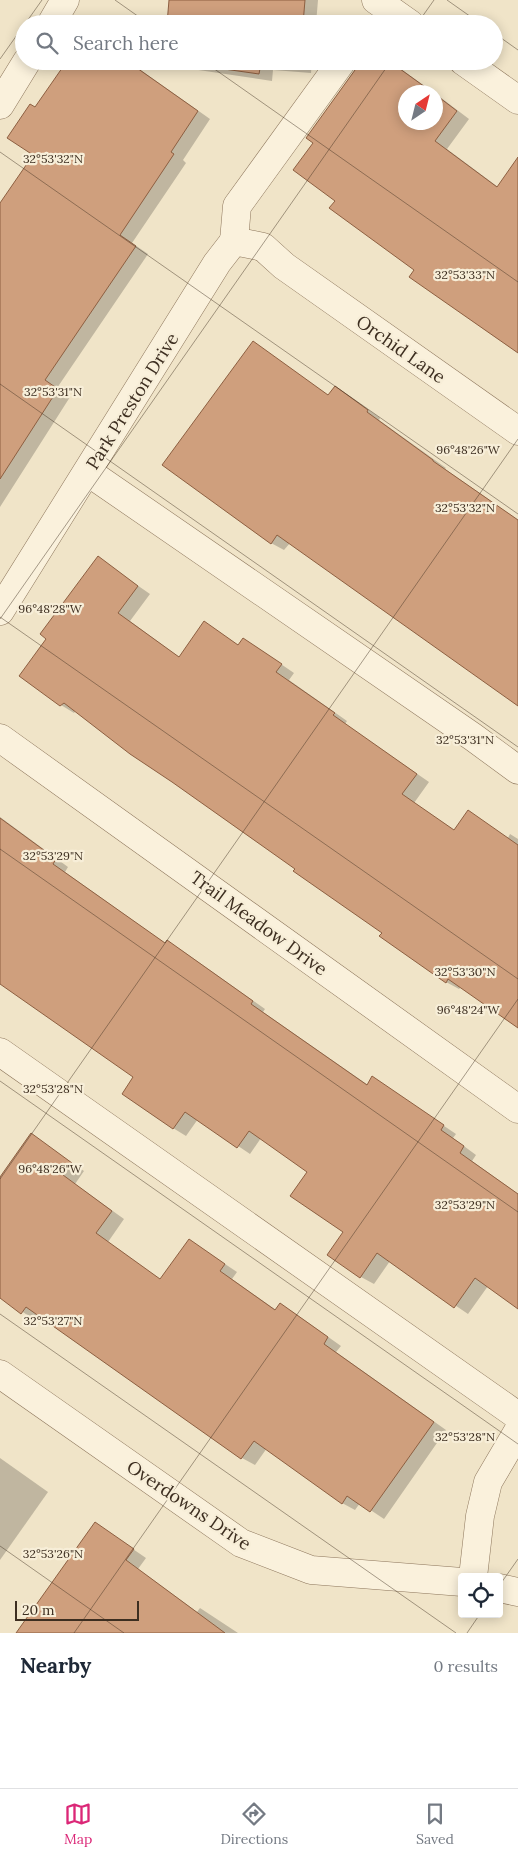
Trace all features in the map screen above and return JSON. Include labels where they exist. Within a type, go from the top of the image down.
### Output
[{"type":"street","points":[[56,15],[65,0]]},
{"type":"street","points":[[376,10],[388,15]]},
{"type":"street","points":[[0,105],[21,70]]},
{"type":"street","points":[[234,241],[237,206],[335,70]]},
{"type":"street","points":[[476,70],[518,100]]},
{"type":"street","name":"Orchid Lane","points":[[234,241],[263,248],[284,266],[518,431]]},
{"type":"street","name":"Park Preston Drive","points":[[0,611],[217,263],[234,241]]},
{"type":"street","points":[[88,472],[518,770]]},
{"type":"street","name":"Trail Meadow Drive","points":[[0,738],[518,1109]]},
{"type":"street","points":[[0,1052],[518,1416]]},
{"type":"street","name":"Overdowns Drive","points":[[0,1374],[241,1544],[311,1570],[458,1582]]},
{"type":"street","points":[[473,1573],[480,1516],[488,1482],[518,1430]]},
{"type":"street","points":[[503,1589],[518,1592]]},
{"type":"building","points":[[169,0],[305,0],[304,15],[168,15]]},
{"type":"building","points":[[61,70],[140,70],[198,111],[171,152],[174,154],[120,235],[136,246],[45,380],[58,389],[0,479],[0,203],[33,155],[7,138],[30,104],[35,107]]},
{"type":"building","points":[[231,70],[260,70],[259,74]]},
{"type":"building","points":[[355,70],[401,70],[422,85],[398,85],[398,130],[443,130],[443,100],[457,111],[435,141],[497,187],[518,157],[518,353],[409,277],[414,270],[329,208],[335,201],[293,170],[313,143],[306,138]]},
{"type":"building","points":[[253,341],[328,395],[335,386],[433,461],[518,520],[518,706],[277,535],[271,544],[162,465]]},
{"type":"building","points":[[98,556],[138,586],[118,613],[179,657],[204,621],[238,645],[243,638],[282,664],[276,672],[417,774],[402,794],[454,830],[468,810],[518,845],[518,1028],[448,979],[446,983],[379,936],[382,933],[293,871],[295,869],[130,754],[64,703],[60,706],[19,676],[46,639],[40,634]]},
{"type":"building","points":[[0,818],[56,859],[53,864],[165,943],[167,940],[253,1001],[251,1004],[367,1085],[372,1076],[444,1125],[441,1130],[464,1146],[460,1153],[518,1194],[518,1309],[475,1278],[454,1308],[377,1253],[360,1278],[327,1255],[343,1232],[290,1196],[307,1172],[249,1131],[237,1148],[185,1112],[173,1129],[122,1094],[133,1077],[0,984]]},
{"type":"building","points":[[31,1133],[72,1163],[63,1175],[112,1211],[96,1233],[160,1279],[189,1239],[225,1264],[220,1271],[275,1310],[280,1303],[328,1337],[324,1344],[434,1422],[370,1512],[347,1496],[342,1504],[254,1441],[241,1459],[26,1307],[21,1314],[0,1298],[0,1177]]},
{"type":"building","points":[[95,1522],[134,1549],[126,1560],[225,1633],[16,1633]]}]
